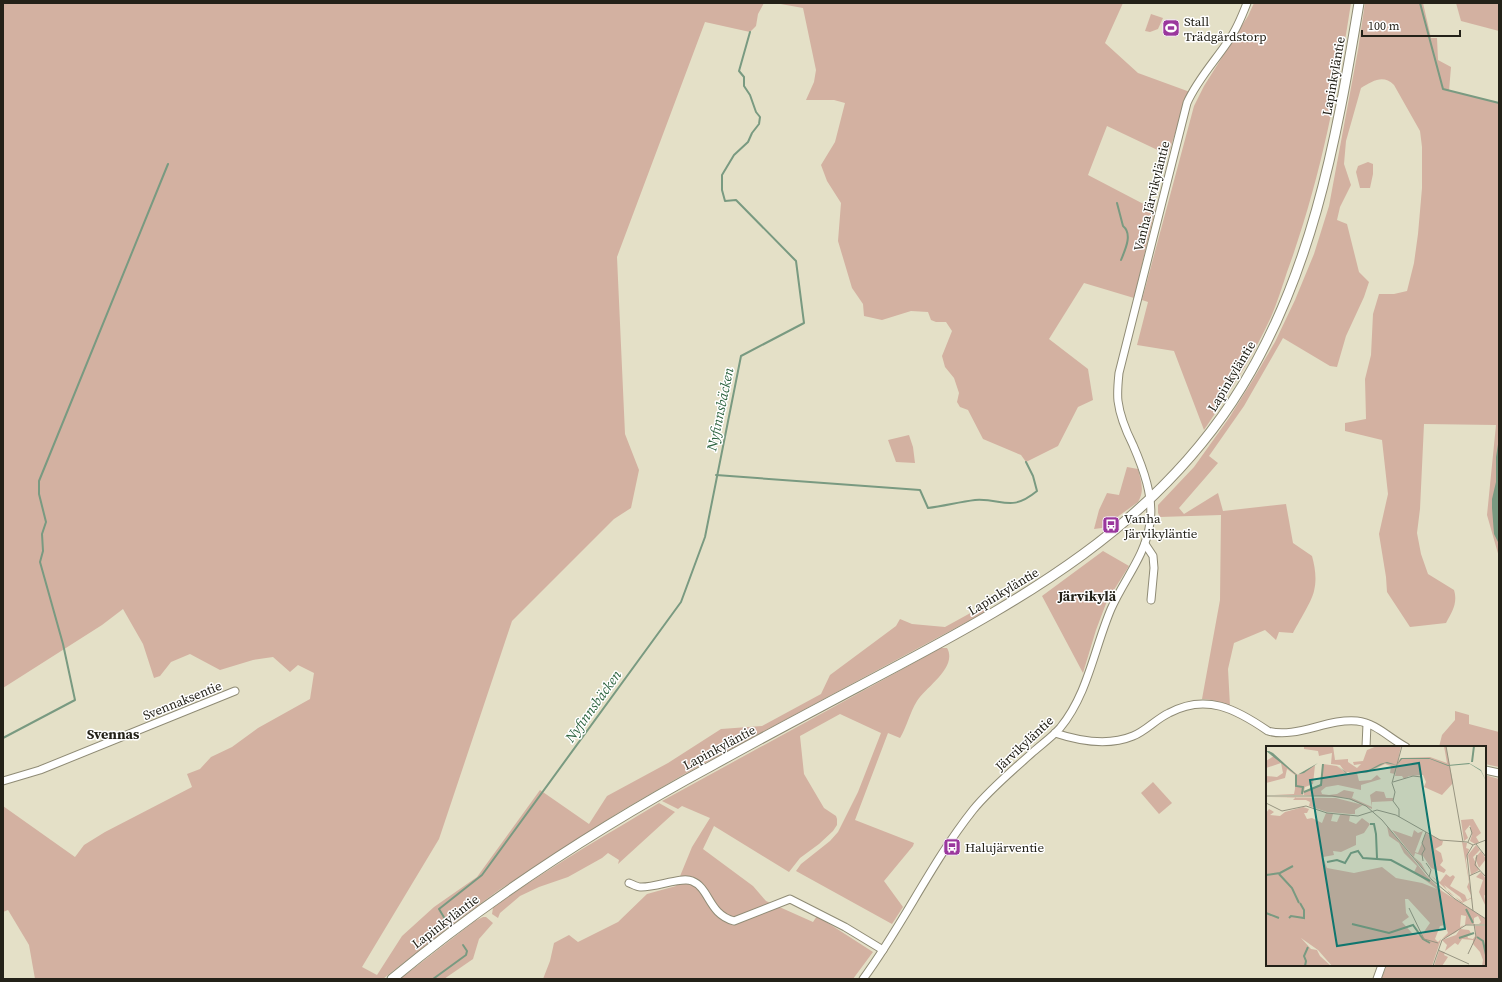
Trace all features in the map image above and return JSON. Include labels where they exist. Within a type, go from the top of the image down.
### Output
[{"type":"main road","name":"Lapinkyläntie","points":[[392,979],[438,942],[492,902],[617,820],[712,765],[1001,609],[1050,578],[1099,543],[1149,501],[1190,459],[1233,401],[1256,362],[1288,297],[1304,252],[1328,167],[1346,81],[1358,3]]},
{"type":"street","name":"Vanha Järvikyläntie","points":[[1149,501],[1145,478],[1125,428],[1118,402],[1117,388],[1119,373],[1187,103],[1192,93],[1230,39],[1247,3]]},
{"type":"street","name":"Järvikyläntie","points":[[863,979],[883,950],[930,872],[973,810],[1008,775],[1055,733],[1072,712],[1082,694],[1112,607],[1140,558],[1150,521],[1149,501]]},
{"type":"street","points":[[1145,544],[1153,556],[1154,568],[1151,600]]},
{"type":"street","name":"Svennaksentie","points":[[3,781],[40,770],[235,691]]},
{"type":"street","points":[[1055,733],[1079,740],[1118,740],[1133,736],[1168,713],[1182,706],[1200,703],[1217,705],[1233,710],[1274,733],[1304,730],[1348,721],[1357,721],[1382,730],[1405,746]]},
{"type":"street","points":[[1366,746],[1367,724]]},
{"type":"street","points":[[1486,770],[1499,773]]},
{"type":"street","points":[[629,883],[640,887],[658,886],[683,880],[694,881],[719,913],[734,921],[790,899],[845,927],[883,950]]},
{"type":"street","points":[[1377,979],[1382,966]]},
{"type":"shaded area","points":[[3,3],[764,3],[758,14],[756,26],[750,32],[705,22],[617,257],[625,434],[639,470],[631,508],[614,519],[512,621],[439,839],[362,967],[377,975],[402,936],[434,907],[477,877],[540,790],[589,824],[607,796],[668,763],[721,729],[762,726],[821,694],[830,675],[896,626],[900,619],[912,624],[945,627],[985,605],[987,611],[681,776],[621,811],[499,890],[446,929],[383,979],[35,979],[29,945],[8,910],[3,912],[3,806],[75,857],[84,845],[105,832],[192,787],[187,774],[200,769],[211,757],[232,747],[258,728],[310,699],[314,673],[298,665],[290,672],[273,657],[253,660],[220,670],[190,654],[171,662],[160,676],[154,678],[143,644],[123,609],[102,625],[3,688]]},
{"type":"shaded area","points":[[775,3],[1123,3],[1105,43],[1138,73],[1190,92],[1168,155],[1107,126],[1088,175],[1155,210],[1134,298],[1084,283],[1049,339],[1088,369],[1093,400],[1078,407],[1058,446],[1026,462],[1021,455],[983,439],[968,410],[960,407],[957,402],[959,393],[954,378],[945,367],[942,356],[952,331],[946,322],[936,322],[931,320],[928,312],[911,311],[882,320],[864,316],[863,304],[852,288],[838,241],[841,203],[827,181],[821,165],[835,142],[845,103],[834,100],[806,100],[814,82],[816,70],[803,8]]},
{"type":"shaded area","points":[[1254,3],[1351,3],[1340,71],[1318,173],[1309,206],[1279,295],[1264,332],[1248,361],[1204,430],[1174,351],[1137,345],[1148,302],[1142,300],[1194,106],[1204,86],[1248,16]]},
{"type":"shaded area","points":[[1365,3],[1423,3],[1431,38],[1437,38],[1438,60],[1451,67],[1449,91],[1499,103],[1499,557],[1487,515],[1496,425],[1424,424],[1420,509],[1417,533],[1421,554],[1428,574],[1454,590],[1455,603],[1446,623],[1410,627],[1387,592],[1379,534],[1388,494],[1382,440],[1345,431],[1345,423],[1366,419],[1365,379],[1371,355],[1373,314],[1379,294],[1394,294],[1407,291],[1414,263],[1418,234],[1422,188],[1422,147],[1420,131],[1394,85],[1382,79],[1361,88],[1346,141],[1344,164],[1351,185],[1340,207],[1337,220],[1347,224],[1359,272],[1369,282],[1364,297],[1346,336],[1337,367],[1330,366],[1283,338],[1244,406],[1209,456],[1218,463],[1179,508],[1184,514],[1218,493],[1223,511],[1286,504],[1293,543],[1312,556],[1315,573],[1314,591],[1308,606],[1293,633],[1279,632],[1276,640],[1265,630],[1234,643],[1228,669],[1230,706],[1212,700],[1202,699],[1220,600],[1221,515],[1160,517],[1158,513],[1158,505],[1194,467],[1229,418],[1254,378],[1275,342],[1295,300],[1314,254],[1329,206],[1358,50]]},
{"type":"shaded area","points":[[1456,3],[1499,3],[1499,31],[1461,21]]},
{"type":"shaded area","points":[[1151,14],[1163,18],[1158,29],[1150,32],[1145,31]]},
{"type":"shaded area","points":[[1368,162],[1373,164],[1373,174],[1370,188],[1360,188],[1356,172],[1358,166]]},
{"type":"shaded area","points":[[909,435],[913,447],[915,463],[896,462],[888,440]]},
{"type":"shaded area","points":[[1499,438],[1499,544],[1494,534],[1492,499],[1496,482],[1496,457]]},
{"type":"shaded area","points":[[1127,467],[1138,469],[1142,490],[1138,502],[1102,528],[1094,529],[1099,510],[1107,493],[1119,495]]},
{"type":"shaded area","points":[[1103,551],[1129,566],[1107,601],[1096,630],[1083,673],[1042,596]]},
{"type":"shaded area","points":[[941,648],[947,648],[949,655],[945,669],[917,701],[900,738],[888,733],[855,820],[914,843],[884,881],[903,907],[892,924],[796,871],[801,864],[830,841],[838,832],[858,792],[881,733],[840,714],[800,736],[804,774],[824,808],[836,816],[837,825],[833,831],[800,858],[789,872],[714,826],[703,849],[753,886],[766,901],[813,922],[817,916],[873,952],[853,979],[543,979],[550,961],[554,943],[569,935],[578,942],[618,922],[647,894],[676,886],[692,847],[710,818],[682,806],[678,809],[662,801]]},
{"type":"shaded area","points":[[1455,711],[1469,715],[1469,724],[1499,732],[1499,767],[1486,764],[1486,746],[1439,746],[1442,735],[1455,720]]},
{"type":"shaded area","points":[[1486,775],[1499,779],[1499,979],[1381,979],[1387,966],[1486,966]]},
{"type":"shaded area","points":[[1153,782],[1172,803],[1159,814],[1141,793]]},
{"type":"shaded area","points":[[659,803],[675,812],[618,864],[619,860],[608,853],[602,858],[568,877],[539,887],[520,896],[500,913],[498,918],[492,914],[493,908],[533,880]]},
{"type":"shaded area","points":[[486,917],[493,923],[479,939],[473,959],[444,979],[400,979],[475,921]]},
{"type":"waterway","points":[[1420,3],[1443,89],[1499,103]]},
{"type":"waterway","name":"Nyfinnsbäcken","points":[[445,919],[439,909],[482,875],[681,602],[705,537],[741,356],[804,323],[796,261],[736,200],[725,201],[722,190],[722,175],[734,155],[748,142],[752,133],[759,124],[760,117],[756,112],[750,95],[744,86],[744,77],[739,71],[750,32]]},
{"type":"waterway","points":[[3,738],[75,700],[63,644],[40,562],[43,551],[42,534],[46,522],[39,494],[39,481],[168,164]]},
{"type":"waterway","points":[[1117,203],[1128,238],[1121,260]]},
{"type":"waterway","name":"Nyfinnsbäcken","points":[[716,475],[920,490],[928,508],[975,500],[1013,503],[1028,498],[1037,491],[1033,476],[1026,462]]},
{"type":"waterway","name":"Nyfinnsbäcken","points":[[433,979],[466,955],[467,951],[463,945]]},
{"type":"place","name":"Stall Trädgårdstorp","points":[[1171,28]]},
{"type":"place","name":"Vanha Järvikyläntie","points":[[1111,525]]},
{"type":"place","name":"Halujärventie","points":[[952,847]]},
{"type":"district","name":"Järvikylä","points":[[1087,596]]},
{"type":"district","name":"Svennas","points":[[113,734]]}]
